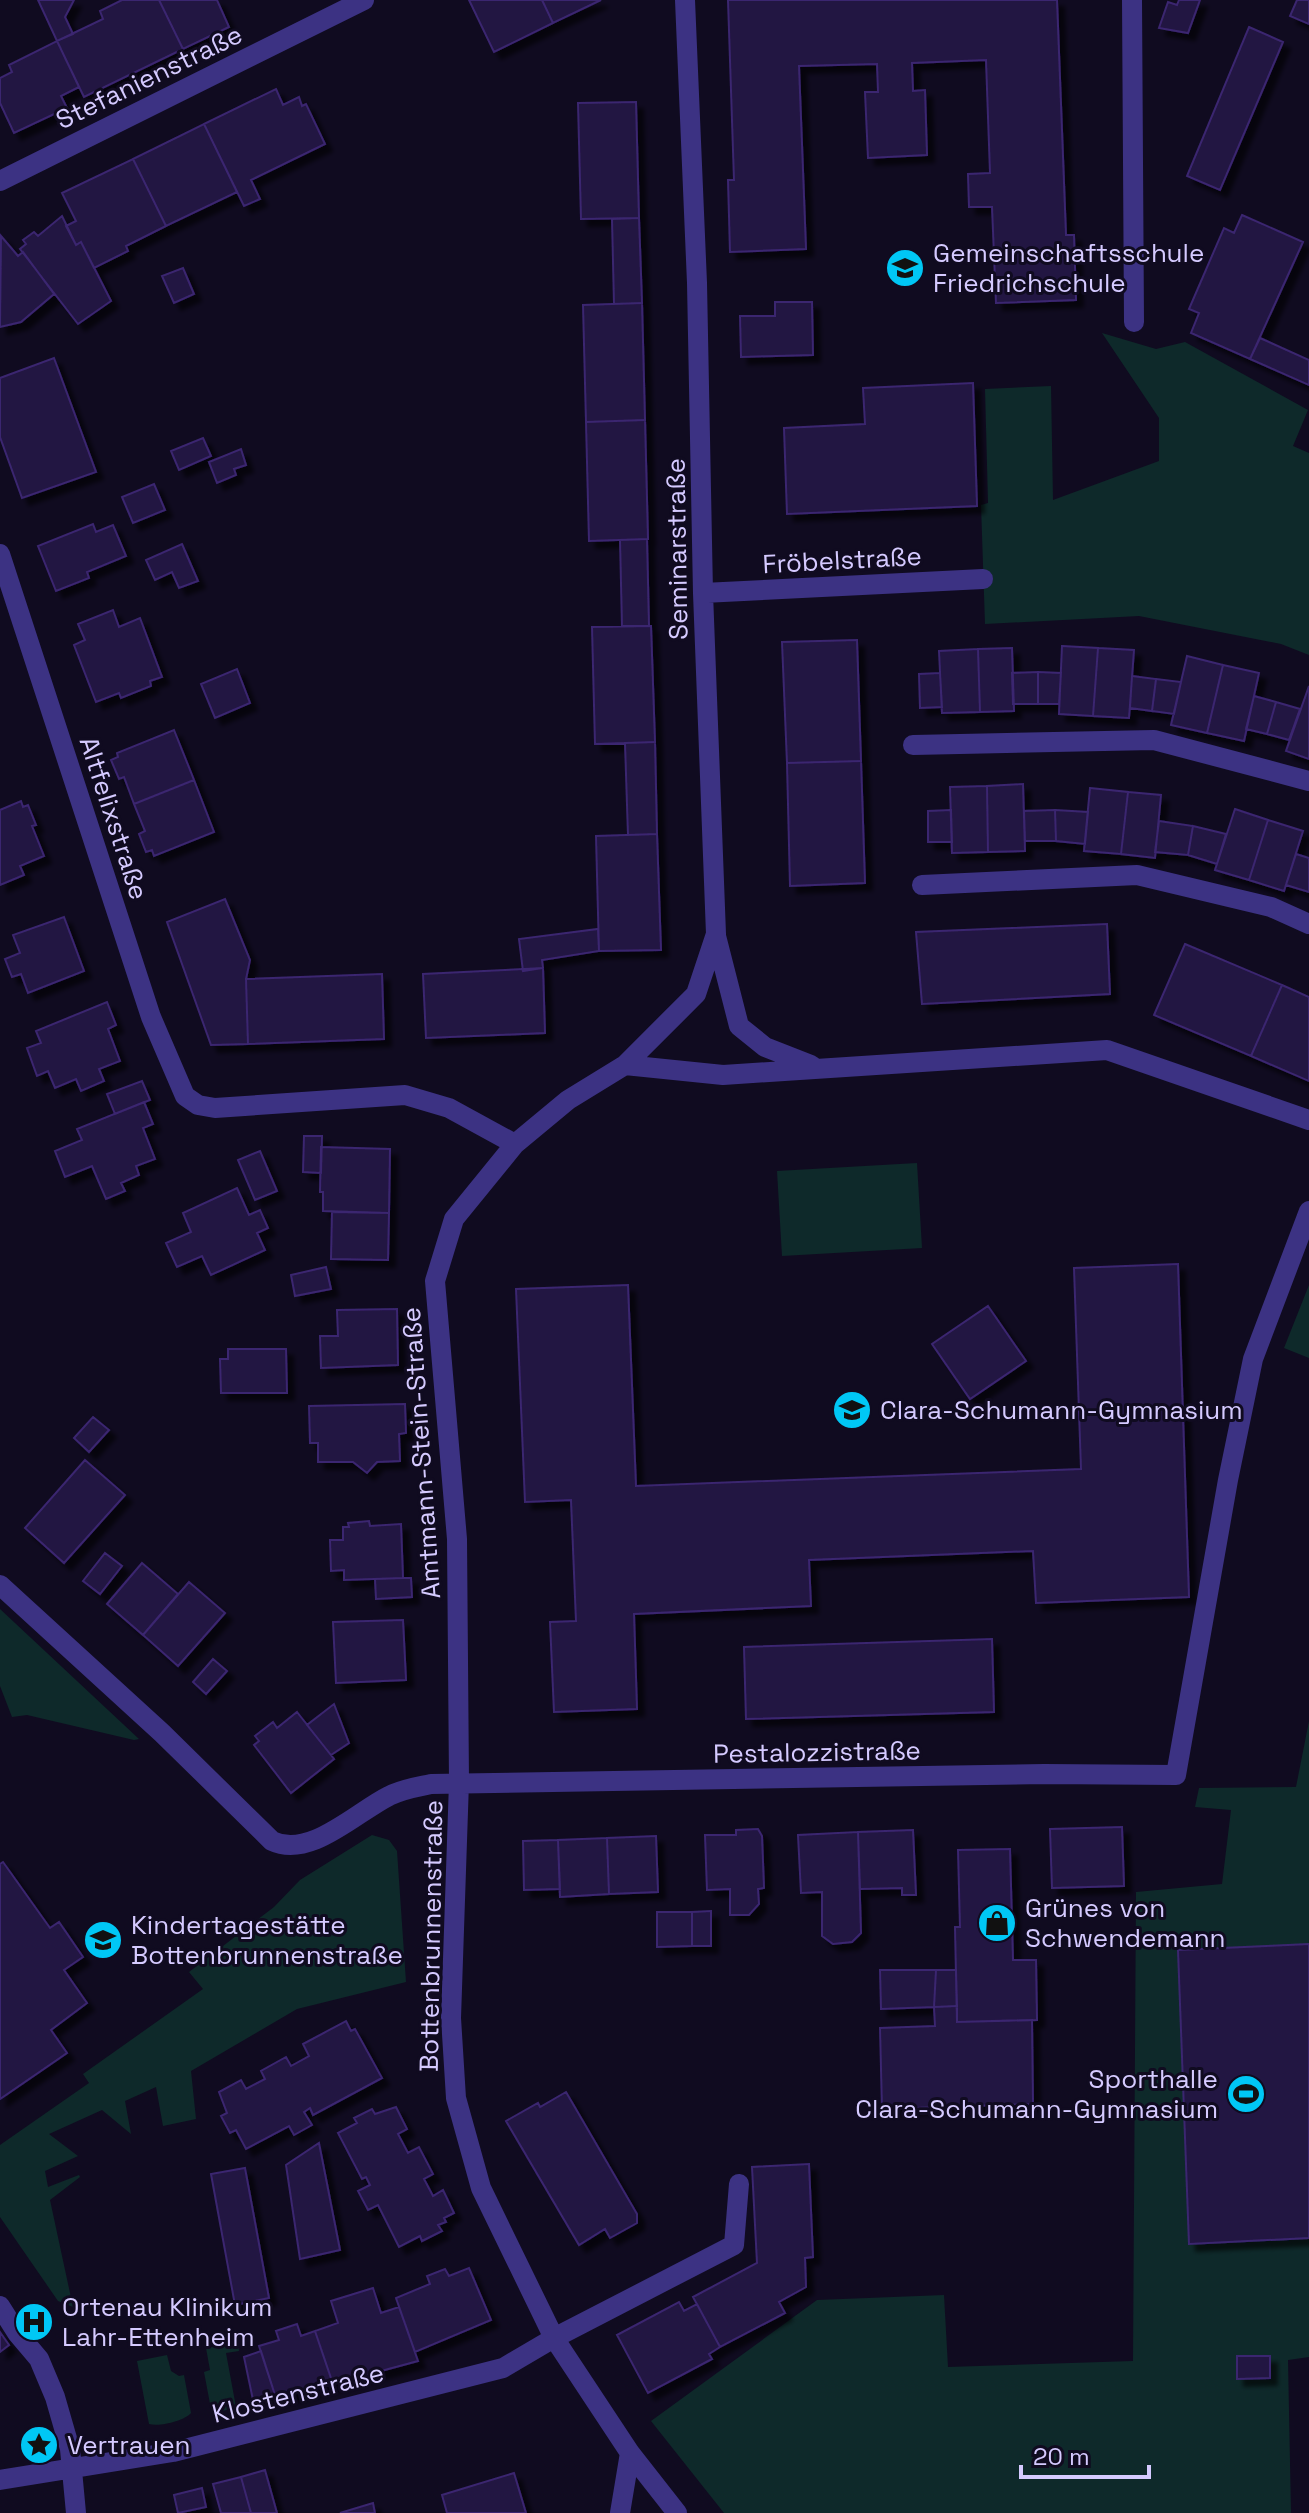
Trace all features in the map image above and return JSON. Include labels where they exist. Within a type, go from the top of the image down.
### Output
[{"type":"street","name":"Stefanienstraße","points":[[0,181],[364,0]]},
{"type":"street","name":"Seminarstraße","points":[[625,1065],[696,994],[716,934],[703,593],[697,283],[685,0]]},
{"type":"street","points":[[1132,0],[1134,322]]},
{"type":"street","name":"Altfelixstraße","points":[[0,554],[151,1017],[185,1096],[198,1105],[215,1108],[405,1095],[449,1108],[515,1144]]},
{"type":"street","name":"Fröbelstraße","points":[[703,593],[983,579]]},
{"type":"street","points":[[913,745],[1154,740],[1309,781]]},
{"type":"street","points":[[922,885],[1137,875],[1271,907],[1309,924]]},
{"type":"street","points":[[716,934],[739,1026],[765,1047],[819,1068]]},
{"type":"street","points":[[625,1065],[723,1075],[1107,1050],[1309,1120]]},
{"type":"street","name":"Amtmann-Stein-Straße","points":[[459,1782],[457,1539],[435,1281],[454,1219],[515,1144],[568,1100],[625,1065]]},
{"type":"street","name":"Pestalozzistraße","points":[[459,1782],[1176,1775],[1228,1480],[1253,1359],[1309,1211]]},
{"type":"street","name":"Bottenbrunnenstraße","points":[[0,1585],[162,1733],[272,1841],[285,1847],[301,1846],[334,1830],[390,1795],[431,1784],[459,1782],[451,2018],[456,2098],[481,2188],[554,2338],[630,2453],[677,2513]]},
{"type":"street","name":"Klostenstraße","points":[[0,2480],[173,2452],[503,2368],[554,2338],[734,2245],[739,2184]]},
{"type":"street","points":[[0,2306],[39,2359],[55,2397],[70,2449],[76,2513]]},
{"type":"street","points":[[620,2513],[630,2453]]},
{"type":"green space","points":[[1102,333],[1156,349],[1185,342],[1308,410],[1293,446],[1309,453],[1309,655],[1281,644],[1139,616],[985,624],[981,505],[988,503],[985,389],[1051,386],[1053,500],[1159,461],[1159,418]]},
{"type":"green space","points":[[917,1163],[922,1248],[782,1256],[777,1171]]},
{"type":"green space","points":[[1309,1285],[1309,1358],[1284,1348]]},
{"type":"green space","points":[[0,1609],[139,1739],[27,1715],[12,1717],[0,1686]]},
{"type":"green space","points":[[1309,1721],[1309,2357],[1288,2360],[1291,2513],[724,2513],[651,2421],[817,2300],[944,2295],[948,2367],[1133,2361],[1136,1892],[1222,1884],[1231,1810],[1195,1807],[1199,1788],[1296,1787]]},
{"type":"green space","points":[[372,1835],[389,1840],[397,1851],[406,1982],[297,2009],[191,2071],[196,2119],[163,2126],[156,2087],[125,2101],[131,2134],[102,2110],[49,2134],[78,2156],[45,2171],[48,2187],[80,2177],[50,2200],[73,2307],[58,2301],[0,2217],[0,2145],[89,2083],[83,2074],[203,1989],[189,1972],[274,1907],[300,1880]]},
{"type":"green space","points":[[238,2342],[239,2351],[226,2353],[236,2407],[216,2413],[211,2409],[204,2372],[210,2370],[206,2348]]},
{"type":"green space","points":[[167,2355],[171,2371],[179,2376],[184,2375],[191,2413],[172,2423],[149,2424],[137,2361]]},
{"type":"building","points":[[38,0],[74,0],[65,17],[73,34],[57,41]]},
{"type":"building","points":[[122,0],[159,0],[183,49],[84,97],[57,41],[103,19],[100,11]]},
{"type":"building","points":[[159,0],[217,0],[229,27],[183,49]]},
{"type":"building","points":[[469,0],[542,0],[553,23],[494,52]]},
{"type":"building","points":[[542,0],[601,0],[553,23]]},
{"type":"building","points":[[728,0],[1057,0],[1066,235],[1074,235],[1076,300],[996,303],[992,207],[969,207],[968,174],[990,173],[986,60],[912,63],[913,91],[925,90],[927,155],[868,158],[865,92],[878,92],[877,64],[799,66],[806,249],[730,252],[728,180],[734,180]]},
{"type":"building","points":[[1179,0],[1200,0],[1188,33],[1159,28],[1168,2],[1177,5]]},
{"type":"building","points":[[1297,0],[1309,0],[1309,24],[1290,16]]},
{"type":"building","points":[[1249,27],[1283,42],[1220,190],[1187,176]]},
{"type":"building","points":[[57,41],[79,87],[61,96],[67,108],[14,133],[0,103],[0,78],[12,72],[9,65]]},
{"type":"building","points":[[276,89],[283,105],[299,97],[302,106],[306,104],[325,144],[251,180],[260,199],[244,206],[204,124]]},
{"type":"building","points":[[636,102],[639,218],[581,219],[578,103]]},
{"type":"building","points":[[204,124],[237,192],[166,226],[133,159]]},
{"type":"building","points":[[133,159],[166,226],[126,246],[128,251],[94,268],[81,242],[76,245],[66,226],[76,221],[62,193]]},
{"type":"building","points":[[1242,215],[1303,242],[1250,359],[1191,333],[1199,313],[1189,309],[1224,228],[1234,233]]},
{"type":"building","points":[[62,216],[76,245],[81,242],[111,301],[78,324],[20,249],[26,244],[23,240],[34,232],[38,236]]},
{"type":"building","points":[[639,218],[642,303],[614,304],[612,219]]},
{"type":"building","points":[[1,236],[18,256],[23,252],[54,294],[21,322],[0,327]]},
{"type":"building","points":[[183,268],[194,294],[174,303],[162,276]]},
{"type":"building","points":[[775,302],[812,302],[813,355],[741,357],[740,316],[775,316]]},
{"type":"building","points":[[642,303],[645,420],[586,422],[583,305]]},
{"type":"building","points":[[1260,338],[1309,360],[1309,385],[1250,359]]},
{"type":"building","points":[[54,358],[96,472],[22,498],[0,437],[0,378]]},
{"type":"building","points":[[973,383],[977,506],[787,514],[784,428],[865,424],[863,388]]},
{"type":"building","points":[[645,420],[648,539],[589,541],[586,422]]},
{"type":"building","points":[[203,438],[211,456],[179,470],[171,451]]},
{"type":"building","points":[[241,449],[246,465],[234,469],[236,475],[217,483],[209,462]]},
{"type":"building","points":[[154,484],[165,510],[133,523],[122,497]]},
{"type":"building","points":[[93,524],[96,532],[113,525],[126,556],[87,572],[89,578],[56,591],[38,546]]},
{"type":"building","points":[[647,539],[649,626],[622,626],[620,540]]},
{"type":"building","points":[[182,544],[198,581],[179,588],[172,572],[155,580],[146,560]]},
{"type":"building","points":[[113,610],[119,627],[140,618],[162,677],[150,681],[151,686],[121,698],[119,693],[96,702],[74,645],[85,640],[78,624]]},
{"type":"building","points":[[651,626],[655,742],[595,744],[592,627]]},
{"type":"building","points":[[857,640],[861,761],[787,763],[782,642]]},
{"type":"building","points":[[1062,646],[1098,648],[1093,716],[1059,714]]},
{"type":"building","points":[[1012,648],[1014,711],[980,712],[978,649]]},
{"type":"building","points":[[1098,648],[1134,650],[1129,718],[1093,716]]},
{"type":"building","points":[[978,649],[980,712],[942,713],[939,651]]},
{"type":"building","points":[[1187,656],[1223,665],[1207,733],[1171,725]]},
{"type":"building","points":[[1223,665],[1259,673],[1244,741],[1207,733]]},
{"type":"building","points":[[237,669],[250,703],[215,718],[201,684]]},
{"type":"building","points":[[1038,672],[1038,704],[1013,704],[1012,673]]},
{"type":"building","points":[[1038,672],[1061,673],[1059,704],[1038,704]]},
{"type":"building","points":[[940,673],[942,707],[920,708],[919,674]]},
{"type":"building","points":[[1132,676],[1156,679],[1152,711],[1130,708]]},
{"type":"building","points":[[1156,679],[1181,682],[1174,714],[1152,711]]},
{"type":"building","points":[[1309,686],[1309,759],[1286,751]]},
{"type":"building","points":[[1254,696],[1276,702],[1267,734],[1246,729]]},
{"type":"building","points":[[1276,702],[1300,709],[1289,740],[1267,734]]},
{"type":"building","points":[[174,730],[194,780],[134,804],[124,777],[119,779],[111,760],[118,757],[117,753]]},
{"type":"building","points":[[655,742],[657,834],[628,835],[625,743]]},
{"type":"building","points":[[861,761],[865,883],[790,886],[787,763]]},
{"type":"building","points":[[194,780],[214,832],[154,856],[152,850],[146,852],[139,834],[145,831],[134,804]]},
{"type":"building","points":[[1023,784],[1025,851],[988,852],[987,786]]},
{"type":"building","points":[[987,786],[988,852],[952,853],[950,787]]},
{"type":"building","points":[[1090,788],[1128,792],[1121,854],[1084,851]]},
{"type":"building","points":[[1128,792],[1161,795],[1155,858],[1121,854]]},
{"type":"building","points":[[21,801],[23,807],[28,805],[36,825],[32,826],[44,856],[20,866],[24,875],[0,885],[0,810]]},
{"type":"building","points":[[1235,809],[1268,820],[1249,880],[1215,870]]},
{"type":"building","points":[[951,810],[952,842],[928,842],[928,811]]},
{"type":"building","points":[[1055,810],[1056,841],[1025,841],[1024,811]]},
{"type":"building","points":[[1055,810],[1088,812],[1085,844],[1056,841]]},
{"type":"building","points":[[1268,820],[1303,831],[1284,891],[1249,880]]},
{"type":"building","points":[[1159,821],[1193,826],[1188,855],[1155,852]]},
{"type":"building","points":[[1193,826],[1226,834],[1217,864],[1188,855]]},
{"type":"building","points":[[657,834],[661,950],[599,951],[596,836]]},
{"type":"building","points":[[1296,854],[1309,858],[1309,892],[1286,885]]},
{"type":"building","points":[[225,899],[250,960],[246,979],[248,1044],[211,1045],[167,922]]},
{"type":"building","points":[[64,917],[84,971],[28,993],[21,974],[12,977],[5,959],[20,953],[13,935]]},
{"type":"building","points":[[1107,924],[1110,994],[922,1004],[916,932]]},
{"type":"building","points":[[598,929],[599,951],[542,960],[543,968],[523,971],[519,939]]},
{"type":"building","points":[[1185,944],[1282,985],[1251,1056],[1154,1015]]},
{"type":"building","points":[[543,968],[545,1033],[426,1038],[423,974]]},
{"type":"building","points":[[382,974],[384,1039],[248,1044],[246,979]]},
{"type":"building","points":[[1282,985],[1309,997],[1309,1081],[1251,1056]]},
{"type":"building","points":[[107,1002],[116,1025],[108,1029],[120,1061],[99,1069],[104,1081],[81,1091],[76,1079],[55,1088],[48,1071],[37,1076],[27,1048],[41,1043],[36,1031]]},
{"type":"building","points":[[142,1081],[150,1100],[115,1114],[107,1094]]},
{"type":"building","points":[[144,1102],[153,1124],[143,1128],[155,1159],[136,1166],[139,1175],[121,1183],[125,1191],[106,1199],[92,1166],[65,1177],[55,1151],[82,1140],[77,1129]]},
{"type":"building","points":[[304,1136],[322,1136],[321,1173],[303,1172]]},
{"type":"building","points":[[321,1147],[390,1149],[389,1213],[323,1211],[323,1192],[320,1192]]},
{"type":"building","points":[[260,1151],[277,1191],[255,1200],[238,1160]]},
{"type":"building","points":[[237,1188],[249,1215],[260,1210],[268,1228],[257,1233],[265,1250],[211,1275],[202,1256],[177,1267],[166,1243],[191,1232],[183,1213]]},
{"type":"building","points":[[332,1212],[389,1213],[388,1260],[331,1259]]},
{"type":"building","points":[[1178,1264],[1189,1597],[1036,1603],[1033,1551],[809,1560],[811,1606],[634,1614],[637,1709],[554,1712],[550,1622],[576,1621],[571,1500],[525,1502],[516,1289],[628,1285],[636,1486],[1081,1469],[1074,1268]]},
{"type":"building","points":[[326,1267],[331,1289],[295,1296],[291,1275]]},
{"type":"building","points":[[988,1306],[1026,1361],[970,1399],[932,1344]]},
{"type":"building","points":[[397,1309],[398,1365],[321,1368],[320,1336],[338,1336],[337,1310]]},
{"type":"building","points":[[228,1349],[286,1349],[287,1393],[221,1393],[220,1359],[228,1359]]},
{"type":"building","points":[[405,1404],[406,1433],[399,1434],[400,1461],[377,1462],[367,1473],[353,1462],[318,1462],[318,1443],[310,1443],[309,1406]]},
{"type":"building","points":[[93,1417],[109,1430],[89,1452],[74,1438]]},
{"type":"building","points":[[85,1460],[125,1495],[64,1563],[25,1528]]},
{"type":"building","points":[[369,1521],[370,1526],[401,1524],[403,1578],[344,1580],[344,1570],[331,1571],[330,1540],[343,1540],[343,1527],[349,1527],[348,1523]]},
{"type":"building","points":[[105,1553],[122,1566],[100,1594],[83,1581]]},
{"type":"building","points":[[142,1563],[178,1594],[143,1635],[107,1604]]},
{"type":"building","points":[[411,1578],[412,1597],[376,1599],[375,1579]]},
{"type":"building","points":[[189,1582],[225,1613],[178,1666],[143,1635]]},
{"type":"building","points":[[403,1620],[406,1680],[336,1683],[333,1622]]},
{"type":"building","points":[[992,1639],[994,1712],[746,1719],[744,1647]]},
{"type":"building","points":[[213,1659],[227,1671],[206,1694],[193,1682]]},
{"type":"building","points":[[334,1704],[349,1743],[331,1755],[307,1725]]},
{"type":"building","points":[[297,1712],[334,1759],[291,1793],[254,1745],[259,1741],[255,1736],[273,1722],[277,1728]]},
{"type":"building","points":[[1122,1827],[1124,1886],[1052,1888],[1050,1829]]},
{"type":"building","points":[[758,1829],[762,1836],[764,1888],[758,1889],[759,1904],[749,1915],[730,1915],[730,1889],[707,1890],[705,1835],[736,1835],[736,1830]]},
{"type":"building","points":[[913,1830],[916,1895],[902,1895],[902,1888],[860,1889],[858,1832]]},
{"type":"building","points":[[858,1832],[861,1933],[852,1942],[833,1944],[822,1936],[822,1892],[801,1893],[798,1835]]},
{"type":"building","points":[[656,1836],[658,1892],[609,1894],[607,1838]]},
{"type":"building","points":[[607,1838],[609,1894],[560,1897],[558,1840]]},
{"type":"building","points":[[558,1840],[560,1889],[524,1890],[523,1841]]},
{"type":"building","points":[[1010,1849],[1013,1960],[1036,1960],[1037,2020],[957,2022],[955,1927],[960,1927],[958,1850]]},
{"type":"building","points":[[3,1862],[50,1928],[59,1922],[83,1957],[64,1970],[87,2003],[51,2030],[67,2053],[0,2099],[0,1864]]},
{"type":"building","points":[[711,1911],[711,1946],[692,1946],[692,1912]]},
{"type":"building","points":[[657,1912],[692,1912],[692,1946],[657,1947]]},
{"type":"building","name":"Sporthalle Clara-Schumann-Gymnasium","points":[[1309,1944],[1309,2238],[1189,2244],[1178,1950]]},
{"type":"building","points":[[880,1970],[936,1970],[934,2007],[881,2009]]},
{"type":"building","points":[[936,1970],[956,1970],[957,2006],[934,2007]]},
{"type":"building","points":[[957,2006],[957,2022],[1032,2020],[1033,2104],[882,2109],[880,2028],[935,2026],[934,2007]]},
{"type":"building","points":[[346,2021],[351,2031],[355,2029],[382,2078],[313,2115],[310,2108],[304,2112],[312,2125],[294,2135],[289,2126],[246,2149],[236,2130],[230,2133],[221,2116],[227,2113],[219,2092],[241,2080],[246,2089],[265,2079],[261,2071],[286,2057],[291,2066],[309,2056],[303,2044]]},
{"type":"building","points":[[566,2092],[637,2214],[637,2223],[610,2238],[605,2229],[579,2245],[506,2121]]},
{"type":"building","points":[[396,2107],[407,2129],[398,2134],[408,2153],[419,2147],[433,2174],[424,2179],[433,2196],[443,2190],[454,2213],[438,2225],[442,2231],[422,2241],[420,2236],[399,2247],[378,2205],[368,2210],[358,2191],[370,2185],[366,2177],[362,2179],[338,2133],[357,2123],[354,2118],[372,2109],[375,2114]]},
{"type":"building","points":[[319,2143],[340,2250],[300,2259],[286,2165]]},
{"type":"building","points":[[809,2164],[813,2257],[805,2258],[806,2287],[779,2302],[785,2313],[720,2347],[693,2297],[757,2263],[752,2167]]},
{"type":"building","points":[[245,2168],[269,2298],[235,2305],[211,2174]]},
{"type":"building","points":[[469,2268],[491,2320],[415,2352],[396,2298],[430,2284],[427,2276],[445,2269],[449,2276]]},
{"type":"building","points":[[373,2288],[381,2313],[399,2307],[418,2361],[333,2384],[315,2331],[338,2323],[331,2301]]},
{"type":"building","points":[[679,2302],[684,2311],[697,2304],[720,2347],[709,2354],[712,2359],[648,2393],[617,2335]]},
{"type":"building","points":[[297,2324],[301,2336],[315,2331],[333,2384],[276,2398],[259,2346],[279,2340],[276,2331]]},
{"type":"building","points":[[0,2332],[9,2345],[0,2352]]},
{"type":"building","points":[[261,2351],[275,2395],[253,2400],[244,2357]]},
{"type":"building","points":[[1237,2356],[1270,2356],[1270,2378],[1237,2379]]},
{"type":"building","points":[[265,2470],[277,2513],[251,2513],[241,2477]]},
{"type":"building","points":[[514,2473],[526,2513],[447,2513],[442,2495]]},
{"type":"building","points":[[241,2477],[251,2513],[221,2513],[213,2484]]},
{"type":"building","points":[[202,2488],[206,2507],[178,2513],[174,2495]]},
{"type":"building","points":[[373,2503],[375,2513],[340,2513]]},
{"type":"place","name":"Gemeinschaftsschule Friedrichschule","points":[[905,268]]},
{"type":"place","name":"Clara-Schumann-Gymnasium","points":[[852,1410]]},
{"type":"place","name":"Grünes von Schwendemann","points":[[997,1923]]},
{"type":"place","name":"Kindertagestätte Bottenbrunnenstraße","points":[[103,1940]]},
{"type":"place","name":"Sporthalle Clara-Schumann-Gymnasium","points":[[1246,2094]]},
{"type":"place","name":"Ortenau Klinikum Lahr-Ettenheim","points":[[34,2322]]},
{"type":"place","name":"Vertrauen","points":[[39,2445]]}]
